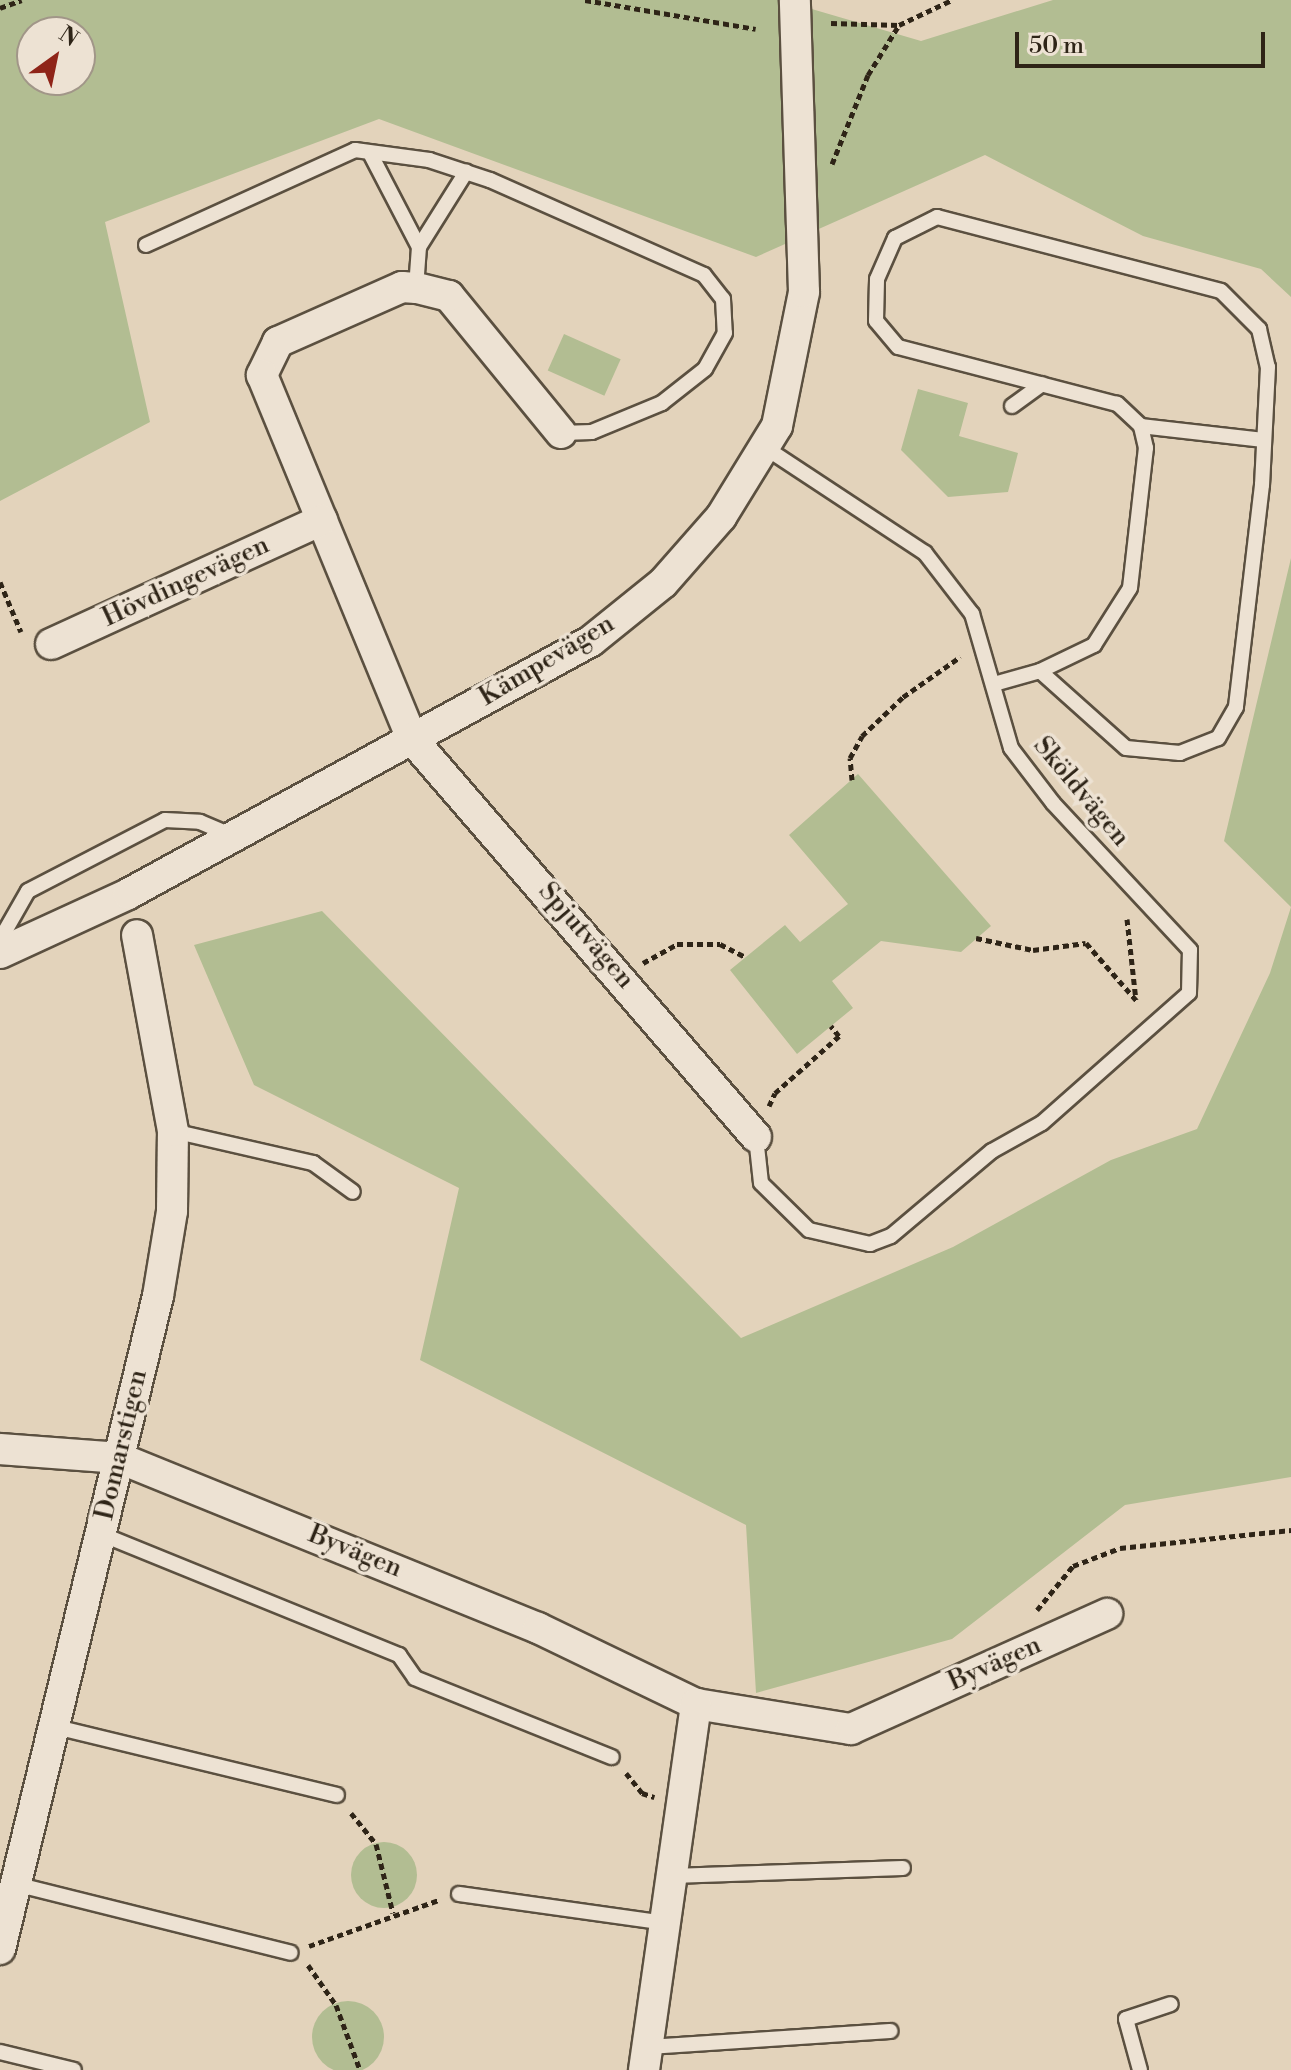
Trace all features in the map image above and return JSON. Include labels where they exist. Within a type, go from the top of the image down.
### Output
[{"type":"street","name":"Kämpevägen","points":[[0,953],[128,894],[591,641],[663,583],[721,517],[777,426],[792,369],[804,292],[795,0]]},
{"type":"street","points":[[412,739],[262,375],[278,342],[402,287],[449,296],[561,433]]},
{"type":"street","name":"Hövdingevägen","points":[[51,644],[322,520]]},
{"type":"street","name":"Spjutvägen","points":[[412,739],[622,976],[756,1137]]},
{"type":"street","name":"Domarstigen","points":[[0,1949],[8,1899],[56,1727],[119,1458],[172,1211],[173,1131],[137,935]]},
{"type":"street","name":"Byvägen","points":[[0,1449],[119,1458],[538,1628],[696,1704],[851,1729],[1107,1614]]},
{"type":"street","points":[[646,2058],[696,1704]]},
{"type":"lane","points":[[146,245],[355,150],[429,160],[466,172],[704,275],[723,299],[725,333],[705,369],[662,403],[592,432],[561,433]]},
{"type":"lane","points":[[370,153],[419,247]]},
{"type":"lane","points":[[416,288],[419,247],[466,172]]},
{"type":"lane","points":[[994,684],[1040,671],[1094,645],[1130,588],[1146,448],[1141,426],[1117,404],[898,347],[876,321],[877,279],[895,238],[937,217],[1221,291],[1259,329],[1268,367],[1236,707],[1218,738],[1180,753],[1126,748],[1040,671]]},
{"type":"lane","points":[[1012,406],[1042,384]]},
{"type":"lane","points":[[1141,426],[1263,440]]},
{"type":"lane","name":"Sköldvägen","points":[[756,1137],[761,1183],[809,1230],[870,1244],[891,1236],[992,1151],[1042,1123],[1189,993],[1190,950],[1011,748],[972,614],[925,553],[764,447]]},
{"type":"lane","points":[[0,940],[28,891],[165,820],[200,822],[232,835]]},
{"type":"lane","points":[[173,1131],[313,1163],[353,1192]]},
{"type":"lane","points":[[101,1534],[399,1655],[415,1678],[612,1757]]},
{"type":"lane","points":[[56,1727],[337,1795]]},
{"type":"lane","points":[[672,1876],[903,1868]]},
{"type":"lane","points":[[459,1894],[665,1923]]},
{"type":"lane","points":[[8,1899],[291,1953]]},
{"type":"lane","points":[[1140,2070],[1126,2019],[1171,2004]]},
{"type":"lane","points":[[646,2058],[890,2031]]},
{"type":"lane","points":[[0,2052],[74,2070]]},
{"type":"path","points":[[0,8],[22,0]]},
{"type":"path","points":[[587,0],[756,29]]},
{"type":"path","points":[[831,23],[899,25],[952,0]]},
{"type":"path","points":[[827,176],[868,75],[899,25]]},
{"type":"path","points":[[0,582],[23,634],[51,644]]},
{"type":"path","points":[[852,780],[850,758],[862,736],[903,697],[981,643]]},
{"type":"path","points":[[1123,878],[1140,1038]]},
{"type":"path","points":[[976,938],[1033,950],[1086,943],[1136,1000]]},
{"type":"path","points":[[622,976],[677,944],[720,944],[745,957]]},
{"type":"path","points":[[756,1137],[775,1093],[839,1036],[831,1026]]},
{"type":"path","points":[[1012,1657],[1037,1610],[1073,1566],[1120,1548],[1291,1530]]},
{"type":"path","points":[[612,1757],[642,1793],[681,1806]]},
{"type":"path","points":[[337,1795],[376,1844],[393,1913]]},
{"type":"path","points":[[291,1953],[393,1913],[459,1894]]},
{"type":"path","points":[[291,1953],[308,1964],[336,2005],[360,2070]]},
{"type":"green space","points":[[0,0],[781,0],[921,41],[1053,0],[1291,0],[1291,297],[1261,269],[1143,236],[985,155],[756,257],[379,119],[105,222],[150,422],[0,501]]},
{"type":"green space","points":[[564,334],[621,359],[604,396],[548,371]]},
{"type":"green space","points":[[918,389],[968,403],[959,436],[1018,453],[1008,492],[948,497],[901,450]]},
{"type":"green space","points":[[1291,558],[1291,907],[1224,841]]},
{"type":"green space","points":[[858,774],[991,926],[961,952],[881,941],[832,981],[853,1008],[797,1054],[730,970],[785,925],[800,942],[848,904],[789,835]]},
{"type":"green space","points":[[1291,907],[1291,1477],[1125,1505],[952,1639],[756,1693],[746,1525],[420,1360],[459,1188],[254,1085],[194,945],[322,911],[741,1338],[953,1247],[1111,1160],[1197,1129],[1270,973]]},
{"type":"green space","points":[[384,1842],[397,1845],[407,1852],[414,1862],[417,1875],[414,1888],[407,1898],[397,1905],[384,1908],[371,1905],[361,1898],[354,1888],[351,1875],[354,1862],[361,1852],[371,1845]]},
{"type":"green space","points":[[348,2001],[368,2007],[378,2017],[384,2037],[378,2057],[368,2067],[348,2073],[328,2067],[318,2057],[312,2037],[318,2017],[328,2007]]}]
